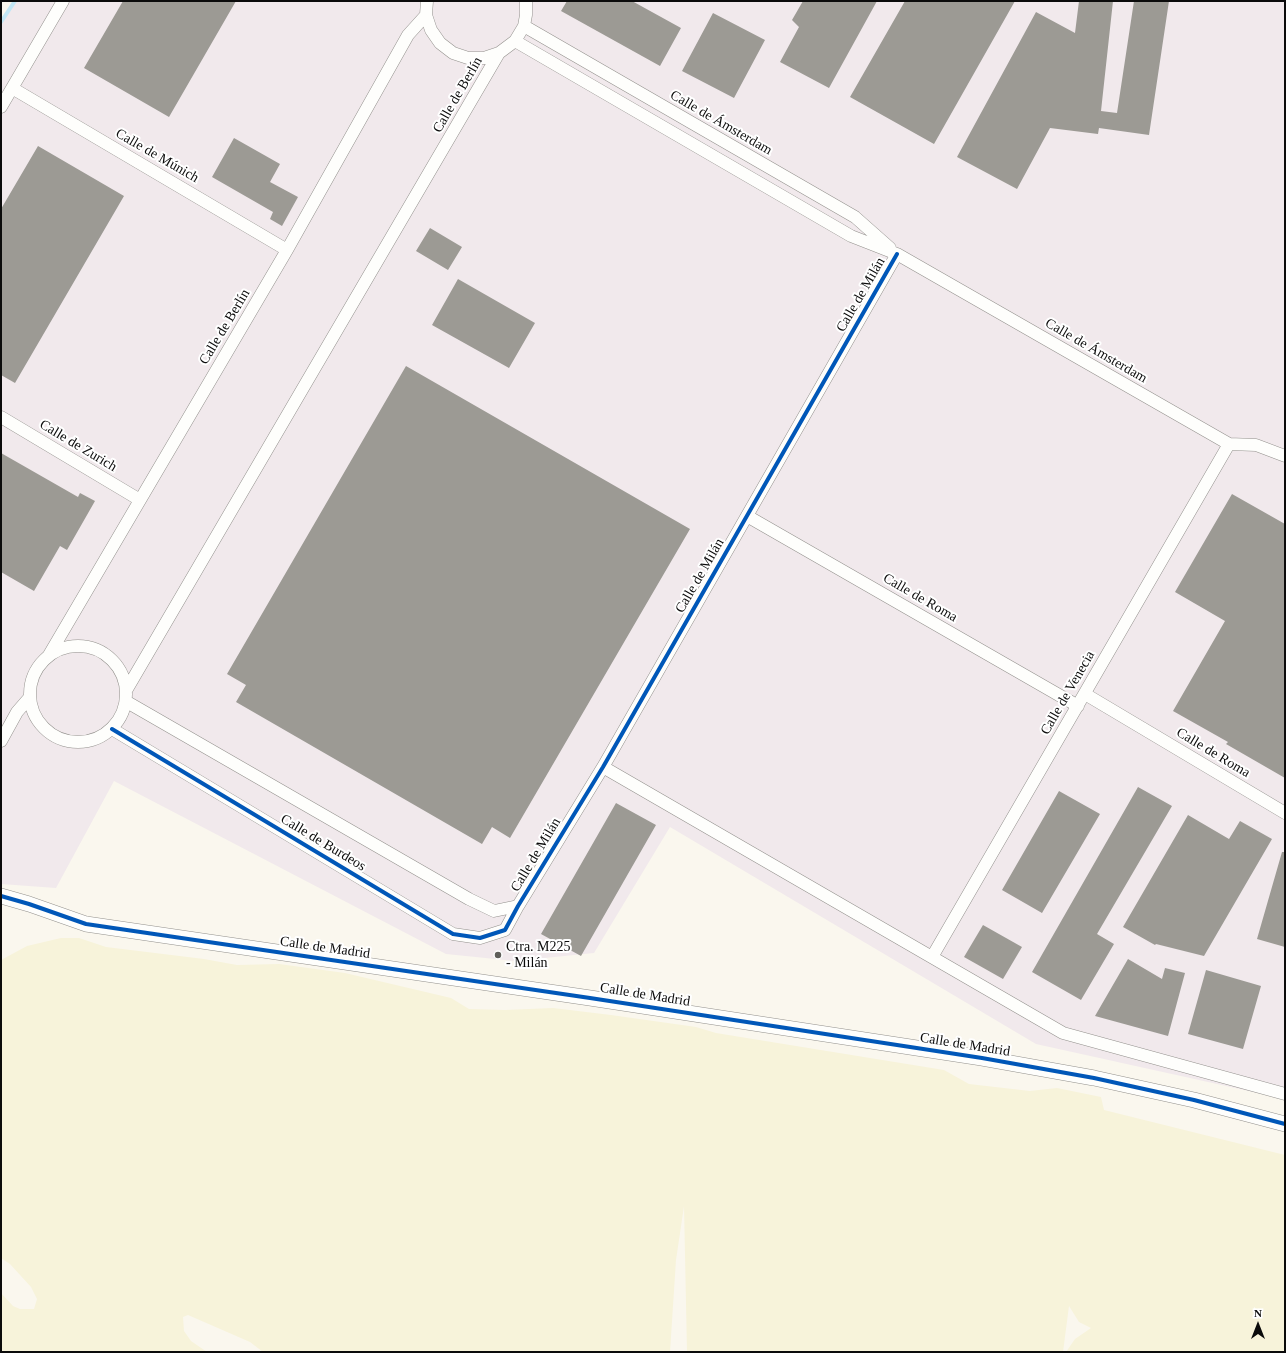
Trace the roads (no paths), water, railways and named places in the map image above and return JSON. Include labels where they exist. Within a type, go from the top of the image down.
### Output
[{"type":"street","points":[[1,107],[63,1]]},
{"type":"street","points":[[427,1],[426,14],[431,30],[440,43],[453,53],[468,58],[484,58],[499,53],[515,41],[524,26],[527,2]]},
{"type":"street","name":"Calle de Berlín","points":[[49,655],[287,250],[408,35],[426,14]]},
{"type":"street","name":"Calle de Ámsterdam","points":[[524,26],[855,217],[897,254]]},
{"type":"street","name":"Calle de Ámsterdam","points":[[515,41],[851,236],[897,254],[1229,444],[1256,445],[1285,456]]},
{"type":"street","name":"Calle de Berlín","points":[[127,689],[499,53]]},
{"type":"street","name":"Calle de Múnich","points":[[12,88],[287,250]]},
{"type":"street","name":"Calle de Milán","points":[[518,906],[603,767],[897,254]]},
{"type":"street","name":"Calle de Zurich","points":[[1,417],[140,500]]},
{"type":"street","name":"Calle de Venecia","points":[[932,957],[1229,444]]},
{"type":"street","name":"Calle de Roma","points":[[747,516],[1078,706]]},
{"type":"street","points":[[76,646],[91,647],[104,653],[115,662],[123,675],[127,689],[127,702],[122,717],[112,729],[99,738],[84,742],[68,742],[53,736],[41,726],[33,712],[30,697],[31,681],[38,667],[49,655],[62,648],[76,646]]},
{"type":"street","name":"Calle de Roma","points":[[1085,694],[1285,813]]},
{"type":"street","points":[[1,742],[18,712],[30,697]]},
{"type":"street","name":"Calle de Burdeos","points":[[127,702],[469,899],[494,911],[518,906]]},
{"type":"street","name":"Calle de Burdeos","points":[[112,729],[453,934],[480,938],[505,930],[518,906]]},
{"type":"street","points":[[603,767],[1063,1033],[1285,1094]]},
{"type":"street","name":"Calle de Madrid","points":[[1,896],[86,924],[590,998],[989,1059],[1094,1078],[1194,1100],[1285,1124]]},
{"type":"waterway","points":[[1,22],[15,1]]},
{"type":"place","name":"Ctra. M225 - Milán","points":[[498,955]]}]
